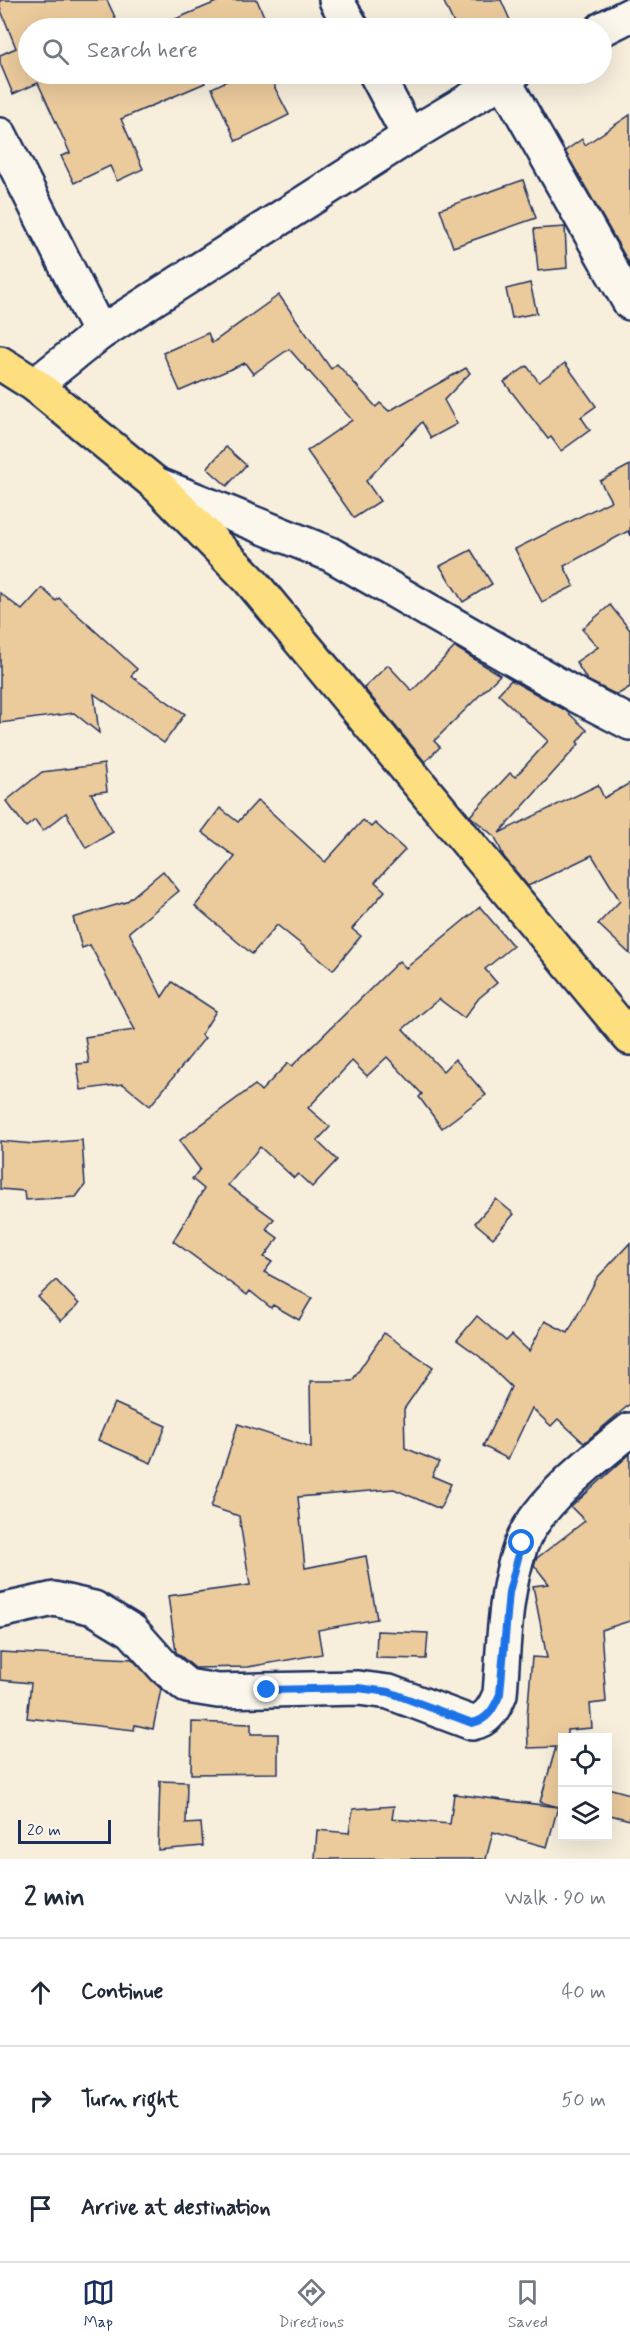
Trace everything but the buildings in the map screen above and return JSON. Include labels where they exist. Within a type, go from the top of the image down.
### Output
[{"type":"main road","points":[[0,363],[35,385],[156,484],[249,579],[630,1038]]},
{"type":"street","points":[[336,0],[346,18]]},
{"type":"street","points":[[612,25],[630,15]]},
{"type":"street","points":[[381,84],[409,136]]},
{"type":"street","points":[[35,385],[100,333],[495,84]]},
{"type":"street","points":[[512,84],[630,303]]},
{"type":"street","points":[[0,135],[100,333]]},
{"type":"street","points":[[156,484],[330,554],[576,695],[630,723]]},
{"type":"street","points":[[0,1611],[54,1599],[94,1608],[132,1631],[164,1667],[187,1686],[218,1691],[358,1688],[389,1692],[472,1723],[480,1721],[494,1709],[500,1694],[509,1592],[522,1543],[547,1505],[599,1454],[630,1430]]},
{"type":"route","points":[[267,1690],[358,1688],[389,1692],[472,1723],[480,1721],[494,1709],[500,1694],[509,1592],[522,1543]]}]
